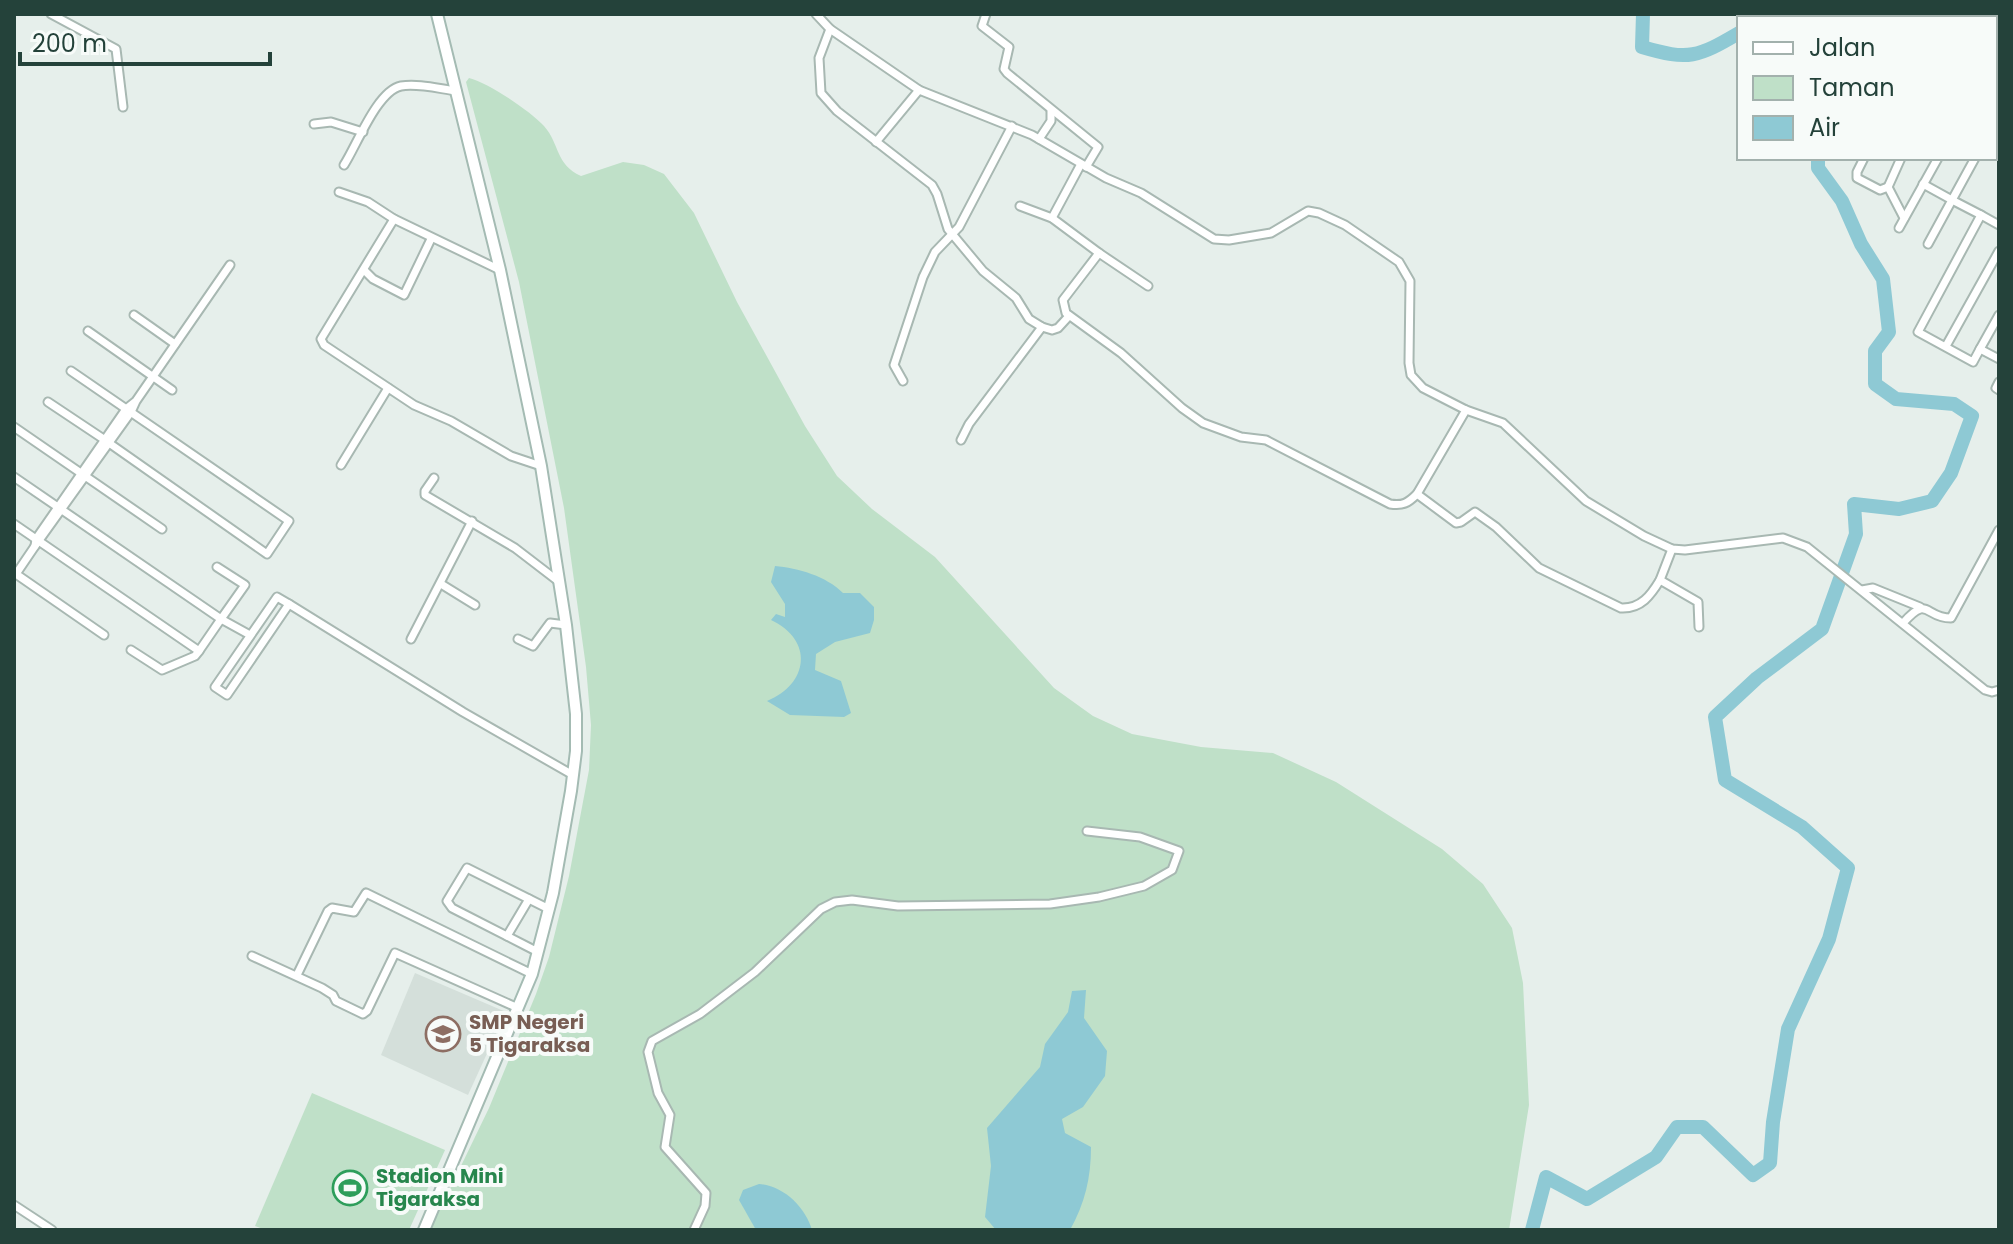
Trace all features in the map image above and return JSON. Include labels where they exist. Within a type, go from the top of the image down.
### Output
[{"type":"street","points":[[51,14],[116,49],[123,107]]},
{"type":"street","points":[[424,1230],[532,974],[549,909],[573,775],[576,714],[566,625],[541,466],[500,270],[437,14]]},
{"type":"street","points":[[816,14],[830,29],[919,90],[1039,139],[1084,166],[1141,193],[1214,239],[1222,241],[1276,232],[1308,211],[1345,225],[1399,262],[1410,281],[1411,375],[1423,388],[1466,410],[1503,423],[1600,512],[1672,549],[1706,550],[1783,538],[1807,547],[1985,690],[1999,690]]},
{"type":"street","points":[[986,14],[982,26],[1009,47],[1004,69],[1098,147],[1052,218]]},
{"type":"street","points":[[830,29],[819,58],[821,93],[837,111],[932,185],[952,234],[983,271],[1012,294],[1029,319],[1052,330],[1069,316]]},
{"type":"street","points":[[344,165],[375,110],[394,89],[404,86],[457,91]]},
{"type":"street","points":[[876,142],[919,90]]},
{"type":"street","points":[[1039,139],[1051,121],[1051,111]]},
{"type":"street","points":[[314,124],[331,122],[363,132]]},
{"type":"street","points":[[903,381],[895,369],[895,361],[935,252],[959,227],[1012,126]]},
{"type":"street","points":[[1863,160],[1857,178],[1880,190],[1888,187],[1900,160]]},
{"type":"street","points":[[1899,228],[1937,160]]},
{"type":"street","points":[[1928,244],[1974,160]]},
{"type":"street","points":[[1923,184],[1999,225]]},
{"type":"street","points":[[1888,187],[1904,218]]},
{"type":"street","points":[[339,192],[368,202],[431,239],[500,270]]},
{"type":"street","points":[[1020,206],[1052,218],[1148,286]]},
{"type":"street","points":[[1981,215],[1918,332],[1973,362],[1999,315]]},
{"type":"street","points":[[394,219],[321,339],[324,345],[414,405],[451,421],[511,456],[541,466]]},
{"type":"street","points":[[364,270],[373,279],[404,295],[431,239]]},
{"type":"street","points":[[1946,346],[1999,251]]},
{"type":"street","points":[[1099,253],[1063,300],[1064,310],[1069,316],[1121,353],[1203,423],[1241,437],[1266,440],[1390,504],[1407,504],[1417,494],[1466,410]]},
{"type":"street","points":[[104,635],[16,574],[230,265]]},
{"type":"street","points":[[134,315],[175,344]]},
{"type":"street","points":[[961,440],[969,424],[1042,327]]},
{"type":"street","points":[[88,331],[172,390]]},
{"type":"street","points":[[1980,349],[1999,359]]},
{"type":"street","points":[[48,402],[267,554],[289,521],[71,371]]},
{"type":"street","points":[[1999,382],[1996,388],[1999,390]]},
{"type":"street","points":[[341,465],[388,388]]},
{"type":"street","points":[[14,427],[162,529]]},
{"type":"street","points":[[14,477],[221,619],[250,635]]},
{"type":"street","points":[[434,478],[425,495],[515,548],[558,581]]},
{"type":"street","points":[[1417,494],[1456,523],[1475,512],[1496,527],[1539,568],[1621,608],[1634,607],[1651,596],[1672,549]]},
{"type":"street","points":[[411,639],[472,521]]},
{"type":"street","points":[[14,524],[37,543],[199,651]]},
{"type":"street","points":[[1862,590],[1873,588],[1946,619],[1951,618],[1999,530]]},
{"type":"street","points":[[131,650],[162,670],[195,656],[245,585],[217,567]]},
{"type":"street","points":[[1660,580],[1698,602],[1699,627]]},
{"type":"street","points":[[441,584],[475,605]]},
{"type":"street","points":[[289,604],[227,695],[215,687],[277,597],[289,604],[463,712],[573,775]]},
{"type":"street","points":[[1903,623],[1916,609],[1922,608]]},
{"type":"street","points":[[518,639],[533,646],[550,623],[566,625]]},
{"type":"street","points":[[694,1230],[705,1206],[706,1193],[665,1147],[670,1115],[658,1093],[648,1052],[652,1041],[700,1014],[755,972],[821,909],[835,902],[852,900],[898,906],[1050,904],[1099,897],[1144,886],[1172,870],[1179,851],[1140,837],[1087,831]]},
{"type":"street","points":[[538,952],[449,905],[447,901],[465,869],[471,868],[549,909]]},
{"type":"street","points":[[297,975],[328,911],[336,908],[354,912],[366,893],[532,974]]},
{"type":"street","points":[[507,936],[529,899]]},
{"type":"street","points":[[252,956],[297,975],[330,993],[336,1001],[363,1014],[392,957],[400,953],[518,1008]]},
{"type":"street","points":[[14,1205],[52,1230]]},
{"type":"shaded area","name":"SMP Negeri 5 Tigaraksa","points":[[415,973],[506,1012],[468,1095],[381,1055]]},
{"type":"green space","points":[[469,78],[498,91],[538,120],[549,133],[566,166],[581,176],[623,162],[644,165],[664,174],[694,213],[737,302],[805,426],[837,476],[872,509],[935,557],[1054,688],[1093,716],[1132,734],[1201,747],[1273,753],[1336,782],[1442,849],[1483,884],[1512,928],[1523,983],[1529,1105],[1509,1230],[430,1230],[489,1108],[549,957],[569,876],[589,770],[591,725],[564,508],[519,282],[466,82]]},
{"type":"green space","name":"Stadion Mini Tigaraksa","points":[[312,1093],[445,1150],[409,1230],[266,1230],[255,1226]]},
{"type":"water","points":[[775,566],[811,574],[843,593],[860,593],[874,607],[870,633],[835,642],[816,654],[815,670],[841,681],[851,713],[844,717],[790,715],[767,701],[791,684],[801,662],[800,650],[794,639],[771,620],[776,614],[785,617],[785,604],[771,582]]},
{"type":"water","points":[[1086,990],[1084,1018],[1107,1051],[1105,1076],[1083,1107],[1062,1119],[1065,1133],[1091,1147],[1090,1169],[1080,1210],[1070,1230],[996,1230],[985,1217],[991,1166],[987,1128],[1040,1067],[1045,1044],[1068,1012],[1072,991]]},
{"type":"water","points":[[759,1184],[777,1189],[792,1199],[804,1213],[812,1230],[756,1230],[739,1200],[743,1190]]},
{"type":"waterway","points":[[1643,14],[1642,47],[1671,54],[1703,52],[1737,34]]},
{"type":"waterway","points":[[1532,1230],[1546,1177],[1587,1199],[1656,1157],[1677,1127],[1703,1127],[1753,1175],[1770,1163],[1773,1122],[1788,1029],[1829,939],[1848,868],[1802,827],[1725,780],[1715,717],[1757,678],[1822,629],[1856,534],[1854,504],[1899,509],[1932,501],[1951,473],[1972,416],[1954,404],[1896,399],[1875,384],[1875,351],[1889,332],[1883,279],[1861,244],[1842,201],[1818,168],[1818,160]]},
{"type":"place","name":"SMP Negeri 5 Tigaraksa","points":[[443,1034]]},
{"type":"place","name":"Stadion Mini Tigaraksa","points":[[350,1188]]}]
